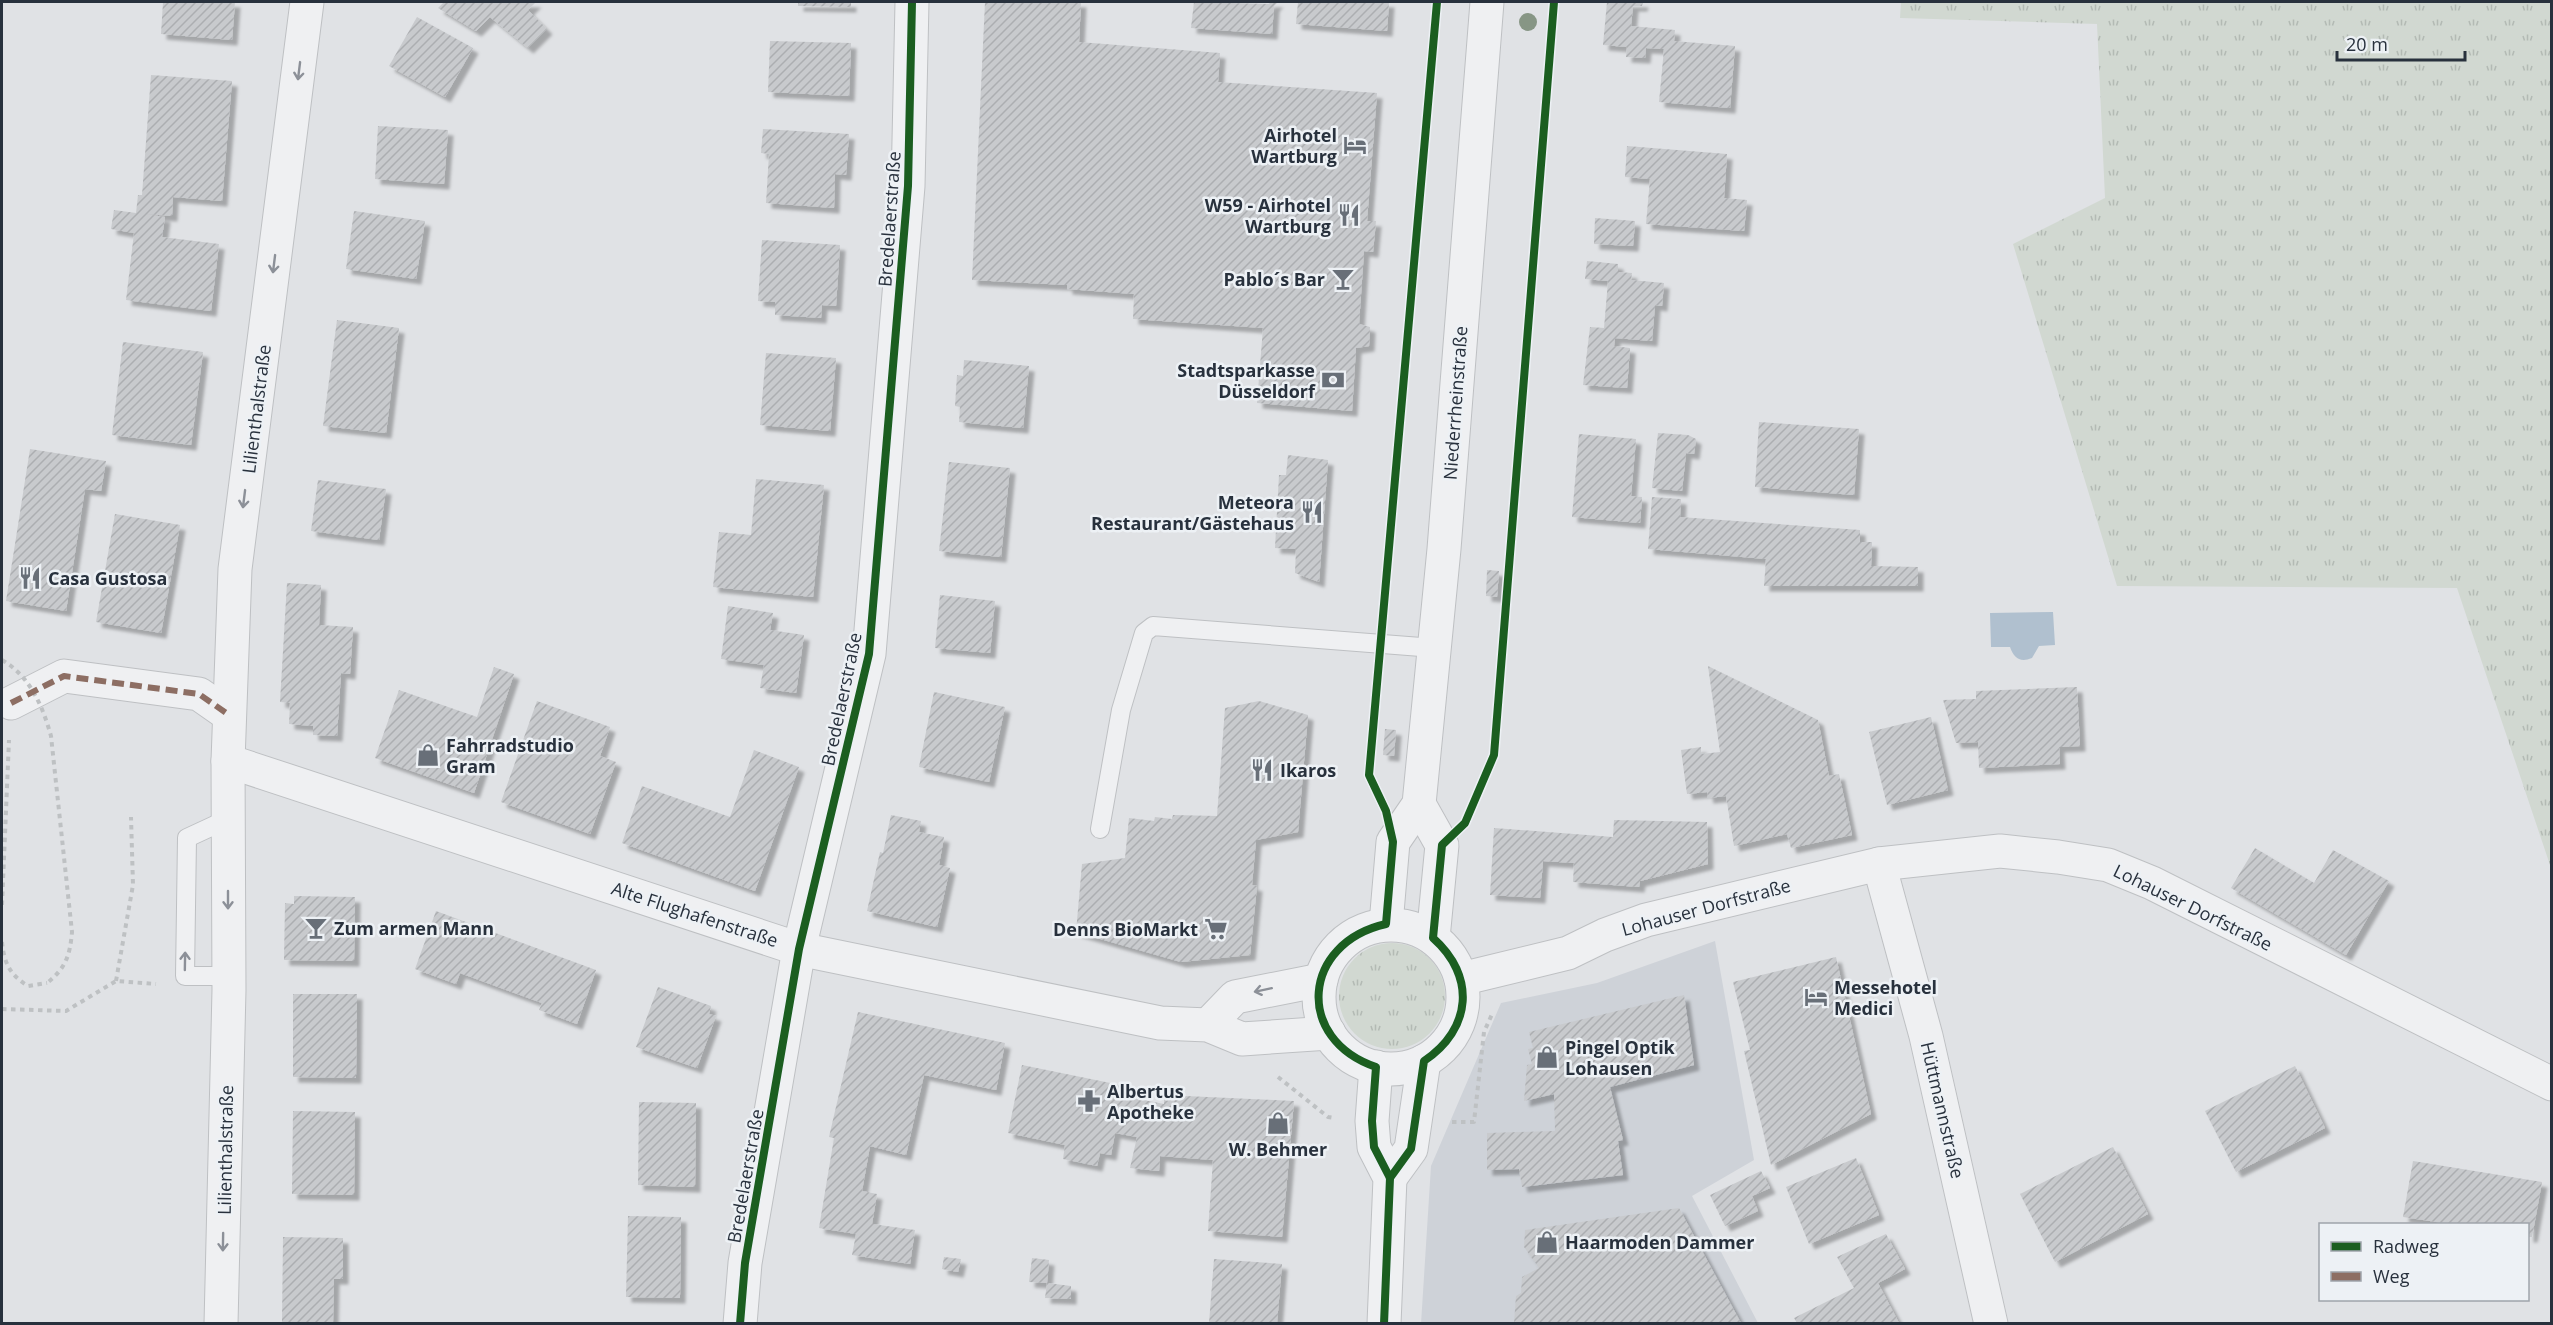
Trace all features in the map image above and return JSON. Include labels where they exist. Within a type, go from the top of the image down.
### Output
[{"type":"street","name":"Bredelaerstraße","points":[[740,1323],[745,1263],[799,949],[869,654],[908,186],[912,2]]},
{"type":"street","name":"Niederrheinstraße","points":[[1386,924],[1393,842],[1419,804],[1487,2]]},
{"type":"street","name":"Lilienthalstraße","points":[[220,1323],[229,976],[228,761],[235,569],[312,5]]},
{"type":"street","points":[[10,703],[64,676],[199,694],[229,715]]},
{"type":"street","name":"Alte Flughafenstraße","points":[[228,761],[799,949],[1160,1023],[1208,1025],[1242,1039],[1329,1033]]},
{"type":"street","points":[[1419,804],[1442,845],[1433,938]]},
{"type":"street","name":"Lohauser Dorfstraße","points":[[1461,979],[1568,953],[1605,935],[1646,920],[1879,864],[2000,851],[2108,865],[2170,892],[2552,1084]]},
{"type":"street","name":"Hüttmannstraße","points":[[1879,864],[1926,1036],[1991,1323]]},
{"type":"street","points":[[1386,924],[1418,930],[1433,938],[1455,963],[1461,979],[1462,1011],[1457,1026],[1443,1046],[1424,1061],[1408,1067],[1376,1067],[1349,1055],[1329,1033],[1320,1007],[1321,980],[1327,963],[1337,948],[1359,932],[1386,924]]},
{"type":"street","points":[[1208,1025],[1235,997],[1321,980]]},
{"type":"street","points":[[1390,1178],[1411,1149],[1424,1061]]},
{"type":"street","points":[[1376,1067],[1372,1121],[1374,1147],[1390,1178],[1384,1323]]},
{"type":"lane","points":[[1100,829],[1120,710],[1144,633],[1153,626],[1434,648]]},
{"type":"lane","points":[[228,830],[187,838],[185,976],[229,976]]},
{"type":"path","points":[[2,660],[27,681],[44,710],[51,736],[72,932],[70,955],[60,973],[47,983],[28,986],[13,977],[3,958],[2,942]]},
{"type":"path","points":[[2,904],[10,703]]},
{"type":"path","points":[[116,981],[133,885],[131,818]]},
{"type":"path","points":[[1415,1123],[1474,1122],[1484,1032],[1496,1006],[1520,996],[1515,966]]},
{"type":"path","points":[[2,1009],[66,1011],[96,996],[116,981],[161,985]]},
{"type":"shaded area","points":[[1715,941],[1754,1160],[1692,1196],[1758,1323],[1421,1324],[1431,1166],[1501,1003],[1597,983]]},
{"type":"green space","points":[[1901,2],[2551,2],[2551,868],[2457,588],[2117,586],[2013,244],[2105,198],[2097,24],[1900,18]]},
{"type":"green space","points":[[1392,943],[1412,947],[1430,958],[1441,976],[1445,996],[1441,1016],[1430,1034],[1412,1045],[1392,1049],[1372,1045],[1354,1034],[1343,1016],[1339,996],[1343,976],[1354,958],[1372,947]]},
{"type":"water","points":[[2053,612],[2055,645],[2039,646],[2032,658],[2018,659],[2010,647],[1991,647],[1990,613]]},
{"type":"building","points":[[163,2],[235,2],[232,40],[161,34]]},
{"type":"building","points":[[444,2],[536,2],[528,10],[547,29],[528,48],[490,17],[476,31],[438,8]]},
{"type":"building","points":[[798,2],[851,2],[851,7],[798,6]]},
{"type":"building","points":[[985,2],[1081,2],[1079,42],[1220,53],[1218,82],[1377,93],[1367,221],[1376,221],[1373,252],[1364,251],[1359,324],[1370,327],[1369,346],[1356,348],[1352,411],[1257,403],[1263,328],[1133,319],[1134,294],[1067,289],[1067,285],[972,280]]},
{"type":"building","points":[[1194,2],[1270,4],[1267,2],[1278,2],[1274,6],[1272,34],[1191,28]]},
{"type":"building","points":[[1298,2],[1389,2],[1387,31],[1296,24]]},
{"type":"building","points":[[1607,2],[1643,2],[1642,6],[1633,6],[1631,26],[1675,30],[1674,41],[1735,46],[1730,108],[1659,102],[1664,49],[1646,48],[1645,58],[1626,57],[1627,47],[1603,45]]},
{"type":"building","points":[[417,17],[473,48],[445,97],[389,66]]},
{"type":"building","points":[[770,41],[851,43],[849,96],[768,92]]},
{"type":"building","points":[[151,75],[232,81],[222,201],[173,197],[172,216],[145,214],[165,217],[162,237],[219,244],[211,311],[126,300],[134,233],[111,229],[114,210],[136,213],[138,195],[142,195]]},
{"type":"building","points":[[378,126],[448,130],[444,184],[375,179]]},
{"type":"building","points":[[763,129],[849,134],[846,175],[835,174],[834,208],[766,203],[769,154],[761,153]]},
{"type":"building","points":[[1627,146],[1727,154],[1724,198],[1747,200],[1744,231],[1646,224],[1650,179],[1625,177]]},
{"type":"building","points":[[354,211],[425,221],[416,279],[346,269]]},
{"type":"building","points":[[1595,218],[1635,221],[1633,246],[1594,244]]},
{"type":"building","points":[[762,240],[840,245],[836,306],[822,305],[821,318],[775,315],[775,302],[758,301]]},
{"type":"building","points":[[1587,261],[1618,264],[1618,272],[1632,273],[1631,280],[1664,283],[1662,306],[1655,305],[1652,341],[1615,338],[1614,346],[1630,348],[1627,388],[1583,385],[1590,327],[1604,328],[1608,281],[1585,279]]},
{"type":"building","points":[[337,320],[399,328],[386,433],[323,426]]},
{"type":"building","points":[[123,342],[203,352],[191,445],[112,435]]},
{"type":"building","points":[[766,353],[836,358],[830,431],[760,425]]},
{"type":"building","points":[[964,360],[1029,366],[1023,428],[959,422],[960,407],[955,406],[957,375],[963,376]]},
{"type":"building","points":[[1759,422],[1859,429],[1854,495],[1755,487]]},
{"type":"building","points":[[1658,433],[1688,435],[1696,439],[1694,454],[1686,453],[1682,491],[1652,488]]},
{"type":"building","points":[[1579,434],[1636,439],[1631,496],[1642,497],[1640,523],[1572,517]]},
{"type":"building","points":[[30,449],[106,461],[101,491],[85,489],[66,611],[6,601]]},
{"type":"building","points":[[1288,455],[1328,460],[1319,582],[1295,573],[1296,549],[1275,548],[1279,475],[1286,475]]},
{"type":"building","points":[[949,462],[1010,468],[1001,557],[939,551]]},
{"type":"building","points":[[756,479],[824,485],[813,597],[713,587],[719,532],[751,535]]},
{"type":"building","points":[[318,480],[386,489],[379,540],[311,531]]},
{"type":"building","points":[[1652,497],[1681,499],[1680,517],[1860,530],[1860,542],[1872,542],[1871,566],[1918,567],[1918,586],[1764,586],[1766,559],[1648,549]]},
{"type":"building","points":[[115,514],[180,525],[161,633],[96,622]]},
{"type":"building","points":[[1487,570],[1499,571],[1497,597],[1486,596]]},
{"type":"building","points":[[287,583],[321,585],[319,625],[353,627],[350,674],[341,673],[337,736],[313,735],[313,726],[289,724],[290,703],[280,702]]},
{"type":"building","points":[[940,595],[995,601],[990,653],[935,648]]},
{"type":"building","points":[[728,606],[773,613],[770,630],[804,635],[796,693],[760,688],[764,665],[721,659]]},
{"type":"building","points":[[1708,666],[1818,720],[1829,776],[1839,774],[1852,835],[1791,848],[1787,834],[1734,846],[1726,796],[1708,798],[1707,792],[1687,794],[1681,750],[1701,747],[1701,754],[1720,752]]},
{"type":"building","points":[[494,667],[514,674],[474,793],[375,758],[399,690],[477,717]]},
{"type":"building","points":[[2077,687],[2080,746],[2059,747],[2060,764],[1979,768],[1978,742],[1956,743],[1943,700],[1976,699],[1976,691]]},
{"type":"building","points":[[934,692],[1005,707],[989,782],[919,767]]},
{"type":"building","points":[[537,701],[610,727],[600,756],[616,762],[590,834],[501,802]]},
{"type":"building","points":[[1259,701],[1308,715],[1298,832],[1256,840],[1252,885],[1257,886],[1250,955],[1181,962],[1076,932],[1082,864],[1125,858],[1129,818],[1154,821],[1155,817],[1172,819],[1173,815],[1217,816],[1225,708]]},
{"type":"building","points":[[1931,717],[1948,790],[1887,805],[1869,732]]},
{"type":"building","points":[[1385,729],[1396,730],[1394,756],[1383,755]]},
{"type":"building","points":[[754,750],[799,767],[755,891],[622,843],[642,786],[730,817]]},
{"type":"building","points":[[891,815],[921,821],[919,832],[944,837],[939,865],[950,868],[937,927],[867,911]]},
{"type":"building","points":[[1614,820],[1707,822],[1708,864],[1640,881],[1639,887],[1573,882],[1574,863],[1543,861],[1540,898],[1490,895],[1494,828],[1613,837]]},
{"type":"building","points":[[2255,848],[2314,883],[2333,850],[2389,881],[2346,955],[2231,888]]},
{"type":"building","points":[[294,896],[355,897],[354,961],[284,960],[285,903],[294,904]]},
{"type":"building","points":[[436,911],[596,970],[577,1024],[539,1010],[542,1003],[460,973],[456,984],[415,969]]},
{"type":"building","points":[[1836,957],[1871,1114],[1771,1165],[1744,1051],[1750,1050],[1733,982]]},
{"type":"building","points":[[658,987],[711,1006],[709,1014],[716,1016],[697,1068],[636,1047]]},
{"type":"building","points":[[293,994],[357,994],[356,1078],[293,1077]]},
{"type":"building","points":[[1684,995],[1694,1065],[1610,1087],[1623,1140],[1618,1141],[1623,1175],[1522,1187],[1519,1169],[1487,1170],[1487,1133],[1555,1131],[1554,1094],[1524,1101],[1527,1065],[1532,1064],[1528,1049],[1533,1048],[1529,1032]]},
{"type":"building","points":[[858,1012],[1005,1043],[996,1090],[924,1075],[906,1155],[870,1146],[862,1191],[877,1194],[872,1224],[915,1230],[910,1264],[852,1255],[856,1234],[819,1228],[834,1138],[829,1137]]},
{"type":"building","points":[[1022,1065],[1125,1086],[1123,1096],[1164,1104],[1164,1095],[1294,1101],[1282,1237],[1208,1231],[1213,1160],[1160,1156],[1159,1171],[1130,1168],[1137,1137],[1115,1133],[1111,1155],[1100,1153],[1097,1166],[1063,1159],[1065,1145],[1008,1133]]},
{"type":"building","points":[[2295,1066],[2325,1128],[2236,1172],[2205,1111]]},
{"type":"building","points":[[639,1102],[696,1103],[695,1187],[638,1185]]},
{"type":"building","points":[[293,1111],[355,1112],[354,1195],[292,1194]]},
{"type":"building","points":[[2113,1147],[2148,1214],[2055,1262],[2020,1194]]},
{"type":"building","points":[[1856,1158],[1879,1215],[1809,1244],[1786,1187]]},
{"type":"building","points":[[2413,1161],[2542,1182],[2532,1237],[2529,1237],[2529,1223],[2443,1223],[2403,1217]]},
{"type":"building","points":[[1761,1171],[1770,1188],[1752,1196],[1758,1211],[1725,1226],[1710,1195]]},
{"type":"building","points":[[1679,1208],[1741,1323],[1514,1323],[1516,1296],[1521,1293],[1522,1277],[1539,1268],[1524,1247],[1525,1230]]},
{"type":"building","points":[[628,1216],[681,1217],[680,1298],[626,1297]]},
{"type":"building","points":[[1886,1234],[1905,1269],[1878,1283],[1899,1323],[1797,1323],[1794,1318],[1854,1288],[1837,1257]]},
{"type":"building","points":[[283,1237],[343,1238],[343,1279],[334,1279],[333,1323],[282,1323]]},
{"type":"building","points":[[944,1257],[961,1259],[958,1272],[942,1269]]},
{"type":"building","points":[[1032,1258],[1049,1260],[1047,1283],[1029,1282]]},
{"type":"building","points":[[1214,1259],[1282,1264],[1277,1323],[1209,1323]]},
{"type":"building","points":[[1047,1283],[1071,1286],[1071,1299],[1045,1298]]},
{"type":"marked path","points":[[11,703],[64,676],[199,694],[229,715]]},
{"type":"cycle path","points":[[740,1324],[745,1263],[799,949],[869,654],[908,186],[912,2]]},
{"type":"cycle path","points":[[1384,1324],[1390,1178],[1374,1147],[1372,1121],[1376,1067],[1349,1054],[1331,1036],[1321,1014],[1319,992],[1324,970],[1337,950],[1358,934],[1386,924],[1393,842],[1386,811],[1369,775],[1437,2]]},
{"type":"cycle path","points":[[1390,1178],[1411,1149],[1424,1061],[1452,1034],[1463,1002],[1462,985],[1456,969],[1447,953],[1433,938],[1442,845],[1465,823],[1494,755],[1554,2]]},
{"type":"place","name":"Airhotel Wartburg","points":[[1355,145]]},
{"type":"place","name":"W59 - Airhotel Wartburg","points":[[1349,215]]},
{"type":"place","name":"Pablo´s Bar","points":[[1343,279]]},
{"type":"place","name":"Stadtsparkasse Düsseldorf","points":[[1333,380]]},
{"type":"place","name":"Meteora Restaurant/Gästehaus","points":[[1312,512]]},
{"type":"place","name":"Casa Gustosa","points":[[30,578]]},
{"type":"place","name":"Fahrradstudio Gram","points":[[428,755]]},
{"type":"place","name":"Ikaros","points":[[1262,770]]},
{"type":"place","name":"Zum armen Mann","points":[[316,928]]},
{"type":"place","name":"Denns BioMarkt","points":[[1216,929]]},
{"type":"place","name":"Messehotel Medici","points":[[1816,997]]},
{"type":"place","name":"Pingel Optik Lohausen","points":[[1547,1057]]},
{"type":"place","name":"Albertus Apotheke","points":[[1089,1101]]},
{"type":"place","name":"W. Behmer","points":[[1278,1123]]},
{"type":"place","name":"Haarmoden Dammer","points":[[1547,1242]]}]
